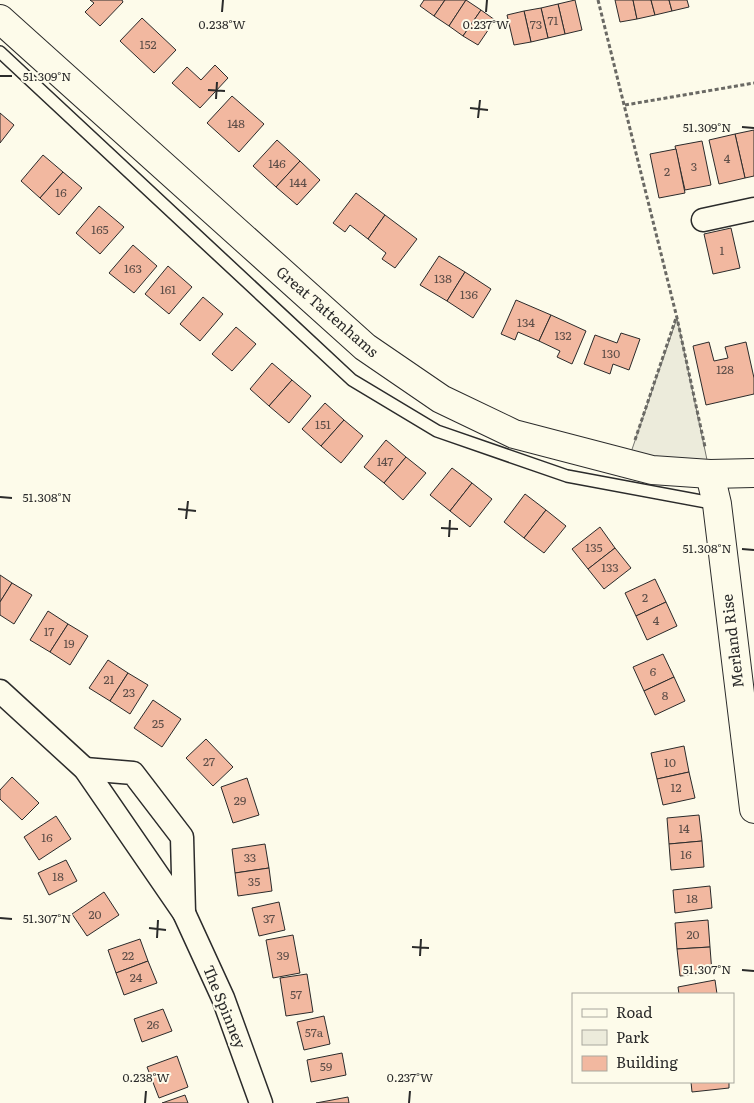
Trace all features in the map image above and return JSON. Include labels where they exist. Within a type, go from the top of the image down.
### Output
[{"type":"main road","name":"Great Tattenhams","points":[[0,19],[365,347],[441,399],[514,434],[652,470],[710,474],[754,473]]},
{"type":"main road","name":"Merland Rise","points":[[710,474],[717,504],[754,810]]},
{"type":"street","points":[[703,220],[753,212]]},
{"type":"street","name":"The Spinney","points":[[0,691],[85,769],[184,913],[223,998],[260,1103]]},
{"type":"street","name":"The Spinney","points":[[85,769],[133,773],[182,837],[184,913]]},
{"type":"lane","points":[[0,52],[352,380],[437,431],[567,476],[717,504]]},
{"type":"path","points":[[598,0],[677,318],[710,474]]},
{"type":"path","points":[[625,105],[754,83]]},
{"type":"path","points":[[627,464],[677,318]]},
{"type":"green space","points":[[677,318],[710,474],[627,464]]},
{"type":"building","points":[[90,0],[122,0],[123,2],[100,26],[85,12],[94,3]]},
{"type":"building","points":[[424,0],[445,0],[434,16],[420,6]]},
{"type":"building","points":[[445,0],[466,0],[449,26],[434,16]]},
{"type":"building","points":[[466,0],[481,10],[463,36],[449,26]]},
{"type":"building","points":[[575,0],[582,30],[565,34],[558,4]]},
{"type":"building","points":[[615,0],[633,0],[637,19],[620,22]]},
{"type":"building","points":[[633,0],[651,0],[655,15],[637,19]]},
{"type":"building","points":[[651,0],[669,0],[672,11],[655,15]]},
{"type":"building","points":[[669,0],[687,0],[689,7],[672,11]]},
{"type":"building","points":[[558,4],[565,34],[548,38],[541,8]]},
{"type":"building","points":[[541,8],[548,38],[531,42],[524,11]]},
{"type":"building","points":[[481,10],[495,20],[478,45],[463,36]]},
{"type":"building","points":[[524,11],[531,42],[514,45],[507,15]]},
{"type":"building","points":[[142,18],[176,50],[154,73],[120,41]]},
{"type":"building","points":[[215,65],[228,78],[200,108],[172,83],[187,67],[201,80]]},
{"type":"building","points":[[232,96],[264,124],[239,152],[207,123]]},
{"type":"building","points":[[0,113],[14,125],[0,143]]},
{"type":"building","points":[[754,130],[754,176],[745,178],[735,134]]},
{"type":"building","points":[[735,134],[745,178],[719,184],[709,140]]},
{"type":"building","points":[[277,140],[300,161],[276,187],[253,166]]},
{"type":"building","points":[[702,141],[711,185],[685,190],[675,146]]},
{"type":"building","points":[[676,149],[685,193],[659,198],[650,154]]},
{"type":"building","points":[[43,155],[63,172],[40,198],[21,181]]},
{"type":"building","points":[[300,161],[320,180],[297,205],[276,187]]},
{"type":"building","points":[[63,172],[82,188],[59,215],[40,198]]},
{"type":"building","points":[[356,193],[385,215],[368,239],[350,225],[345,232],[333,223]]},
{"type":"building","points":[[99,206],[124,227],[100,254],[76,233]]},
{"type":"building","points":[[385,215],[417,239],[395,268],[382,259],[386,253],[368,239]]},
{"type":"building","points":[[731,228],[740,268],[713,274],[704,234]]},
{"type":"building","points":[[133,245],[157,266],[134,293],[109,273]]},
{"type":"building","points":[[439,256],[465,272],[447,301],[420,285]]},
{"type":"building","points":[[168,266],[192,287],[169,314],[145,294]]},
{"type":"building","points":[[465,272],[491,289],[473,318],[447,301]]},
{"type":"building","points":[[203,297],[223,314],[200,341],[180,324]]},
{"type":"building","points":[[516,300],[551,315],[539,341],[518,332],[515,340],[501,334]]},
{"type":"building","points":[[551,315],[586,331],[572,364],[557,357],[560,351],[539,341]]},
{"type":"building","points":[[236,327],[256,344],[232,371],[212,354]]},
{"type":"building","points":[[621,333],[640,339],[629,370],[613,364],[610,374],[584,364],[595,335],[617,343]]},
{"type":"building","points":[[709,342],[714,361],[728,358],[725,347],[746,342],[754,378],[754,394],[706,405],[693,346]]},
{"type":"building","points":[[272,363],[292,380],[269,406],[250,389]]},
{"type":"building","points":[[292,380],[311,396],[289,423],[269,406]]},
{"type":"building","points":[[325,403],[344,420],[321,446],[302,429]]},
{"type":"building","points":[[344,420],[363,436],[341,463],[321,446]]},
{"type":"building","points":[[386,440],[406,457],[384,483],[364,467]]},
{"type":"building","points":[[406,457],[426,473],[403,500],[384,483]]},
{"type":"building","points":[[452,468],[472,483],[450,511],[430,495]]},
{"type":"building","points":[[472,483],[492,499],[470,527],[450,511]]},
{"type":"building","points":[[525,494],[546,510],[524,538],[504,522]]},
{"type":"building","points":[[546,510],[566,526],[544,553],[524,538]]},
{"type":"building","points":[[600,527],[615,548],[588,569],[572,549]]},
{"type":"building","points":[[615,548],[631,568],[604,589],[588,569]]},
{"type":"building","points":[[0,575],[12,583],[0,602]]},
{"type":"building","points":[[655,579],[666,602],[636,616],[625,593]]},
{"type":"building","points":[[12,583],[32,595],[14,624],[0,615],[0,602]]},
{"type":"building","points":[[666,602],[677,626],[647,640],[636,616]]},
{"type":"building","points":[[48,611],[68,624],[50,652],[30,640]]},
{"type":"building","points":[[68,624],[88,636],[70,665],[50,652]]},
{"type":"building","points":[[663,654],[674,677],[644,691],[633,667]]},
{"type":"building","points":[[108,660],[128,673],[110,701],[89,688]]},
{"type":"building","points":[[128,673],[148,685],[130,714],[110,701]]},
{"type":"building","points":[[674,677],[685,701],[655,715],[644,691]]},
{"type":"building","points":[[153,700],[181,719],[162,747],[134,728]]},
{"type":"building","points":[[206,739],[233,767],[213,786],[186,758]]},
{"type":"building","points":[[684,746],[689,772],[657,779],[651,753]]},
{"type":"building","points":[[689,772],[695,798],[663,805],[657,779]]},
{"type":"building","points":[[12,777],[39,803],[22,820],[0,799],[0,790]]},
{"type":"building","points":[[247,778],[259,815],[233,823],[221,787]]},
{"type":"building","points":[[699,815],[702,841],[669,844],[667,818]]},
{"type":"building","points":[[56,816],[71,839],[39,860],[24,837]]},
{"type":"building","points":[[702,841],[704,867],[671,870],[669,844]]},
{"type":"building","points":[[265,844],[269,868],[235,873],[232,849]]},
{"type":"building","points":[[66,860],[77,881],[49,895],[38,873]]},
{"type":"building","points":[[269,868],[272,891],[238,896],[235,873]]},
{"type":"building","points":[[710,886],[712,908],[675,913],[673,890]]},
{"type":"building","points":[[104,892],[119,915],[87,936],[72,914]]},
{"type":"building","points":[[279,902],[285,930],[259,936],[252,908]]},
{"type":"building","points":[[708,920],[710,947],[677,949],[675,923]]},
{"type":"building","points":[[293,935],[300,973],[273,978],[266,940]]},
{"type":"building","points":[[140,939],[148,961],[116,973],[108,950]]},
{"type":"building","points":[[710,947],[712,973],[680,976],[677,949]]},
{"type":"building","points":[[148,961],[157,983],[124,995],[116,973]]},
{"type":"building","points":[[307,974],[313,1012],[286,1016],[280,978]]},
{"type":"building","points":[[715,980],[717,993],[679,993],[678,987]]},
{"type":"building","points":[[163,1009],[172,1031],[142,1042],[134,1019]]},
{"type":"building","points":[[324,1016],[330,1044],[304,1050],[297,1022]]},
{"type":"building","points":[[342,1053],[346,1075],[311,1082],[307,1060]]},
{"type":"building","points":[[177,1056],[188,1087],[159,1098],[147,1067]]},
{"type":"building","points":[[691,1083],[729,1083],[729,1088],[692,1092]]},
{"type":"building","points":[[185,1095],[188,1103],[162,1103]]},
{"type":"building","points":[[348,1097],[349,1103],[316,1103]]}]
